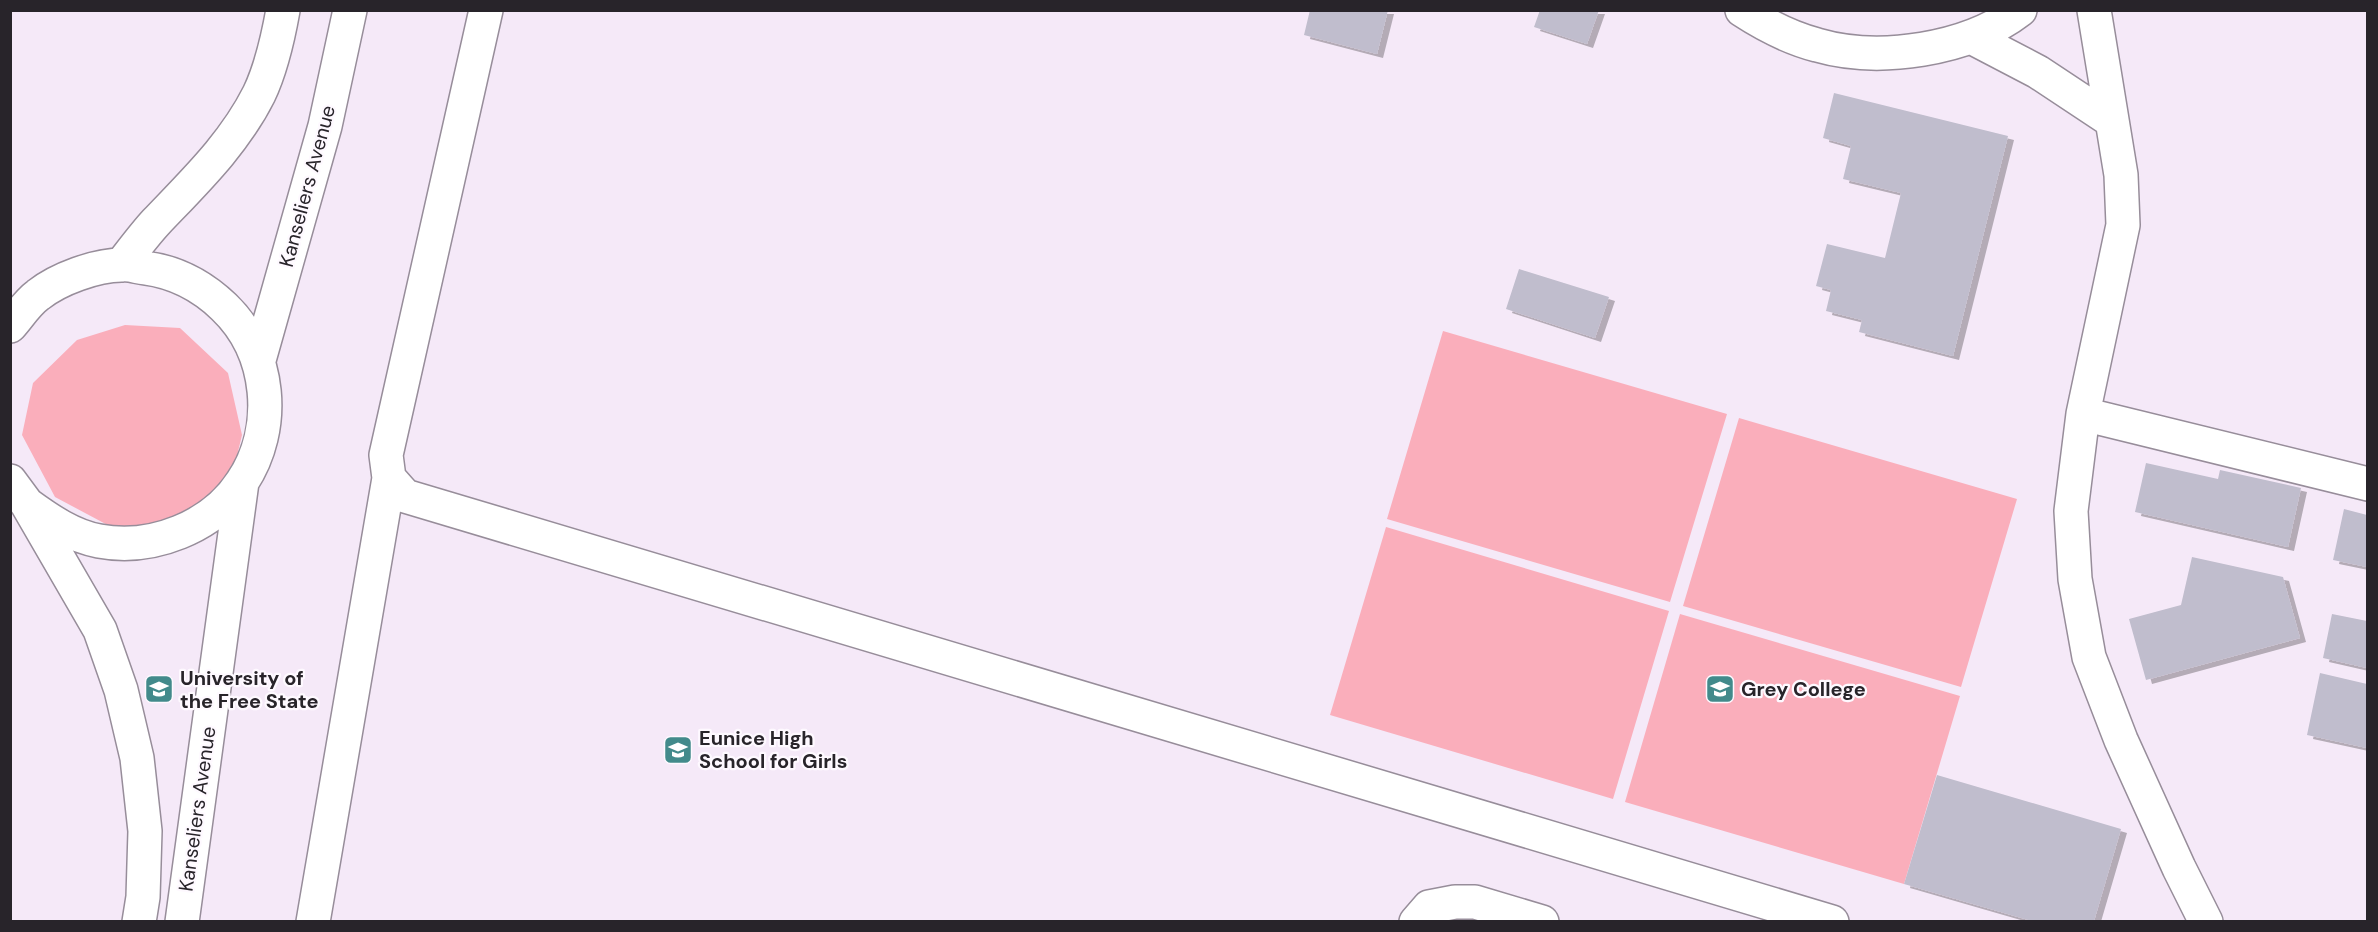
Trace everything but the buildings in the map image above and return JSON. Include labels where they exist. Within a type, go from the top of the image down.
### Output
[{"type":"street","points":[[122,264],[154,224],[233,137],[259,93],[279,33],[283,10]]},
{"type":"street","name":"Kanseliers Avenue","points":[[259,360],[325,126],[350,10]]},
{"type":"street","points":[[313,921],[389,478],[386,455],[393,418],[486,10]]},
{"type":"street","points":[[1742,10],[1769,27],[1818,46],[1869,53],[1921,50],[1971,37],[2020,10]]},
{"type":"street","points":[[2094,10],[2121,174],[2122,225],[2082,414],[2071,511],[2075,579],[2089,657],[2121,740],[2179,868],[2206,921]]},
{"type":"street","points":[[1971,37],[2038,72],[2112,121]]},
{"type":"street","name":"Kanseliers Avenue","points":[[10,326],[24,296],[77,273],[122,264],[166,270],[206,289],[238,320],[259,360],[266,401],[260,444],[242,482],[215,512],[180,533],[140,543],[99,541],[60,528],[19,492]]},
{"type":"street","points":[[2082,414],[2367,484]]},
{"type":"street","points":[[389,478],[405,496],[1832,921]]},
{"type":"street","name":"Kanseliers Avenue","points":[[182,921],[242,482]]},
{"type":"street","name":"Kanseliers Avenue","points":[[19,492],[100,630],[121,690],[137,759],[145,831],[140,921]]},
{"type":"street","points":[[1416,921],[1429,907],[1455,902],[1475,902],[1542,921]]},
{"type":"shaded area","points":[[125,325],[180,328],[228,373],[242,435],[228,493],[183,522],[117,530],[55,497],[22,435],[33,383],[77,340]]},
{"type":"shaded area","points":[[1443,331],[1727,414],[1670,602],[1387,519]]},
{"type":"shaded area","points":[[1739,418],[2017,499],[1961,687],[1683,606]]},
{"type":"shaded area","points":[[1386,527],[1669,611],[1613,799],[1330,715]]},
{"type":"shaded area","points":[[1680,614],[1960,696],[1904,884],[1625,802]]},
{"type":"place","name":"University of the Free State","points":[[159,689]]},
{"type":"place","name":"Grey College","points":[[1720,689]]},
{"type":"place","name":"Eunice High School for Girls","points":[[678,750]]}]
